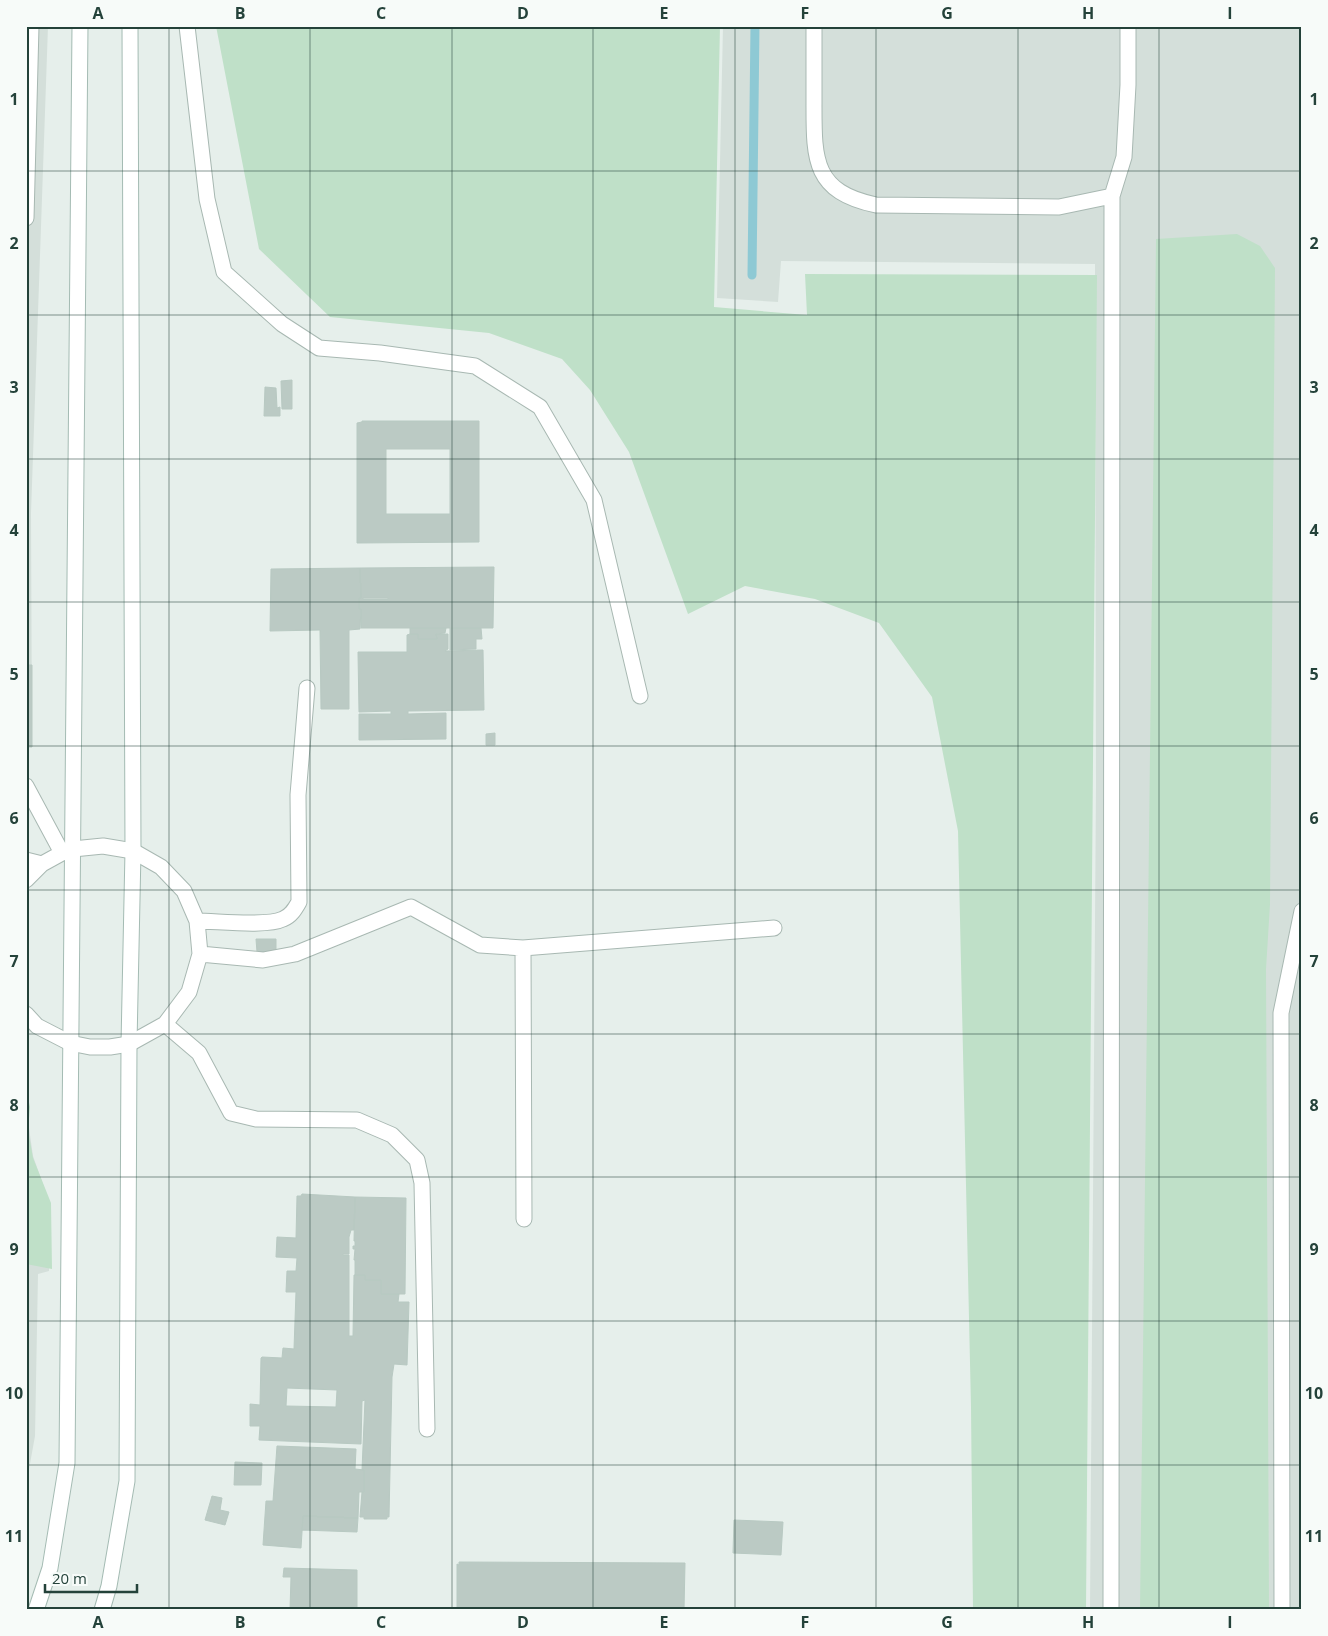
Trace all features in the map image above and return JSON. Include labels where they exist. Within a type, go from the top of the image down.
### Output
[{"type":"street","points":[[26,218],[31,26]]},
{"type":"street","points":[[36,1610],[50,1568],[67,1463],[70,1044],[68,851],[80,26]]},
{"type":"street","points":[[102,1610],[109,1586],[128,1481],[129,1044],[133,851],[130,26]]},
{"type":"street","points":[[187,26],[207,199],[224,272],[282,324],[319,348],[380,353],[475,366],[540,407],[594,500],[640,696]]},
{"type":"street","points":[[814,26],[814,144],[818,164],[827,180],[840,193],[857,201],[876,205],[1059,207],[1112,196]]},
{"type":"street","points":[[1111,1610],[1112,196],[1124,157],[1128,85],[1128,26]]},
{"type":"street","points":[[197,921],[265,923],[283,920],[292,914],[299,902],[298,795],[307,688]]},
{"type":"street","points":[[26,786],[68,851]]},
{"type":"street","points":[[26,880],[42,864],[68,851],[103,846],[133,851],[161,867],[184,891],[197,921],[200,954],[189,992],[164,1024],[129,1044],[110,1047],[70,1044],[37,1026],[26,1014]]},
{"type":"street","points":[[26,860],[42,864]]},
{"type":"street","points":[[200,954],[263,960],[295,954],[411,907],[480,945],[523,948],[774,928]]},
{"type":"street","points":[[1282,1610],[1281,1013],[1302,911]]},
{"type":"street","points":[[523,948],[524,1219]]},
{"type":"street","points":[[164,1024],[199,1053],[231,1113],[256,1119],[357,1120],[392,1135],[417,1160],[422,1184],[427,1429]]},
{"type":"shaded area","points":[[26,26],[48,26],[31,513],[32,747],[26,747]]},
{"type":"shaded area","points":[[723,26],[1302,26],[1302,1610],[1090,1610],[1096,785],[1095,264],[781,261],[778,302],[717,298]]},
{"type":"shaded area","points":[[26,1095],[33,1156],[49,1201],[49,1271],[38,1274],[35,1436],[26,1486]]},
{"type":"green space","points":[[216,26],[720,26],[714,307],[807,315],[805,274],[1097,275],[1086,1610],[973,1610],[971,1407],[958,831],[932,697],[879,623],[815,599],[745,586],[688,614],[629,452],[590,390],[562,359],[489,333],[330,317],[259,249]]},
{"type":"green space","points":[[1237,234],[1260,246],[1275,268],[1270,904],[1266,969],[1269,1610],[1140,1610],[1156,239]]},
{"type":"green space","points":[[26,1088],[30,1107],[28,1130],[33,1158],[51,1203],[52,1269],[26,1264]]},
{"type":"building","points":[[292,380],[292,409],[282,409],[281,381]]},
{"type":"building","points":[[265,387],[276,388],[277,408],[280,407],[280,416],[264,416]]},
{"type":"building","points":[[479,421],[479,542],[357,543],[357,423]],"holes":[[[386,449],[450,449],[450,514],[386,514]]]},
{"type":"building","points":[[494,567],[493,628],[361,628],[361,609],[359,609],[359,598],[361,598],[360,568]],"holes":[[[363,598],[388,599],[363,599]]]},
{"type":"building","points":[[360,568],[360,629],[349,630],[349,709],[321,709],[320,630],[270,631],[271,569]]},
{"type":"building","points":[[410,628],[446,628],[445,633],[436,634],[437,639],[418,639],[418,634],[410,634]]},
{"type":"building","points":[[450,628],[481,628],[482,639],[476,639],[476,649],[450,650]]},
{"type":"building","points":[[418,634],[418,639],[437,639],[436,634],[448,634],[448,649],[445,651],[483,650],[484,710],[408,711],[408,714],[446,713],[446,739],[359,740],[359,714],[391,714],[391,711],[359,712],[358,652],[407,652],[407,635]]},
{"type":"building","points":[[26,665],[32,665],[32,747],[26,747]]},
{"type":"building","points":[[495,733],[495,745],[486,745],[486,734]]},
{"type":"building","points":[[256,939],[276,939],[276,951],[257,952]]},
{"type":"building","points":[[302,1194],[355,1197],[354,1230],[351,1230],[349,1237],[349,1254],[343,1254],[349,1255],[349,1336],[353,1336],[354,1275],[365,1275],[365,1280],[381,1280],[381,1294],[399,1294],[398,1302],[409,1302],[407,1365],[394,1364],[392,1377],[389,1517],[387,1519],[364,1519],[364,1517],[360,1517],[362,1492],[364,1492],[364,1470],[362,1470],[365,1400],[362,1401],[361,1444],[259,1440],[260,1426],[250,1426],[250,1404],[260,1405],[261,1358],[282,1358],[283,1348],[294,1349],[296,1292],[286,1292],[287,1271],[296,1271],[297,1258],[276,1257],[277,1237],[296,1238],[297,1196]],"holes":[[[287,1388],[337,1390],[336,1407],[286,1406]]]},
{"type":"building","points":[[355,1197],[406,1198],[405,1294],[381,1294],[381,1280],[365,1280],[365,1275],[355,1275],[355,1249],[353,1249],[353,1246],[355,1246]]},
{"type":"building","points":[[277,1446],[356,1449],[355,1469],[364,1470],[364,1492],[359,1492],[358,1518],[303,1516],[301,1548],[263,1545],[266,1501],[273,1501]]},
{"type":"building","points":[[235,1462],[262,1463],[261,1485],[234,1485]]},
{"type":"building","points":[[212,1496],[222,1498],[220,1510],[229,1512],[225,1525],[205,1520]]},
{"type":"building","points":[[303,1516],[358,1518],[357,1532],[302,1530]]},
{"type":"building","points":[[734,1520],[783,1522],[781,1555],[733,1553]]},
{"type":"building","points":[[459,1562],[685,1563],[684,1610],[457,1610],[457,1564],[459,1565]]},
{"type":"building","points":[[284,1568],[357,1570],[357,1610],[290,1610],[291,1577],[283,1577]]},
{"type":"waterway","points":[[752,275],[755,26]]}]
